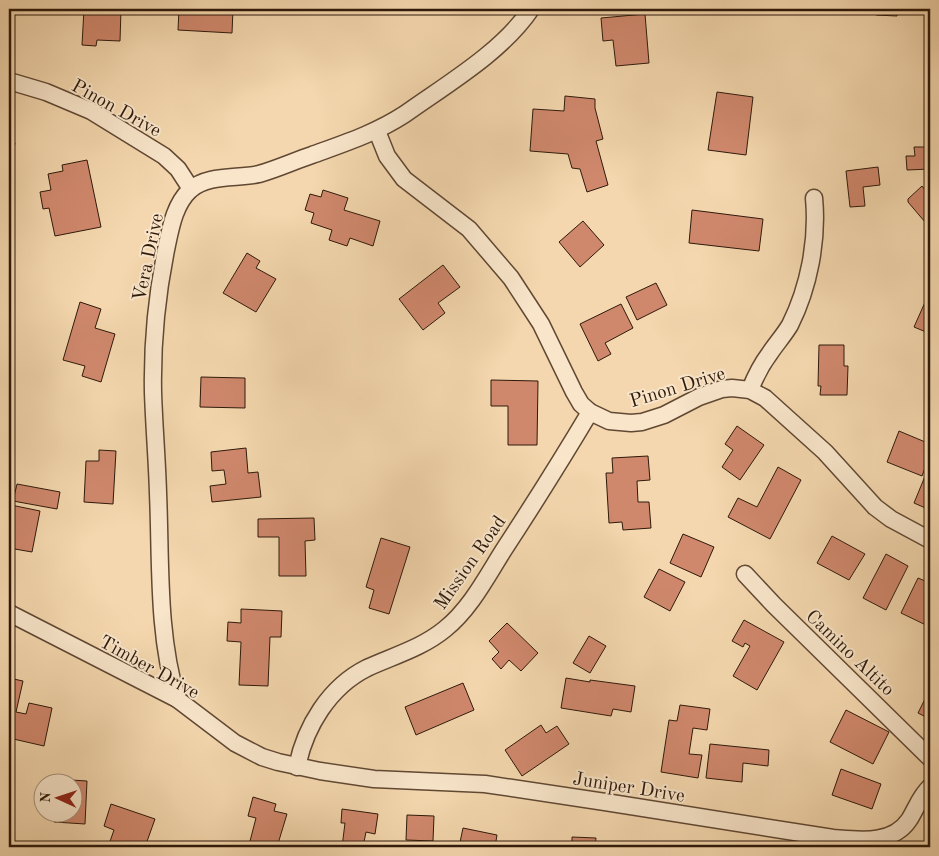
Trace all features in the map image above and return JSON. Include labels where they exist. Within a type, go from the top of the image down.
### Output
[{"type":"street","points":[[191,189],[209,181],[260,173],[377,131],[405,114],[475,63],[506,38],[531,9]]},
{"type":"street","name":"Pinon Drive","points":[[9,82],[46,92],[92,112],[164,156],[178,169],[191,189]]},
{"type":"street","name":"Pinon Drive","points":[[377,131],[387,156],[404,179],[469,229],[511,278],[541,324],[581,404],[590,412],[609,421],[642,422],[664,415],[722,389],[750,390],[765,398],[825,452],[875,507],[891,519],[930,540]]},
{"type":"street","name":"Vera Drive","points":[[177,700],[170,671],[160,582],[160,538],[153,389],[158,296],[170,233],[183,197],[191,189]]},
{"type":"street","points":[[750,390],[762,365],[790,324],[803,292],[812,249],[815,217],[814,198]]},
{"type":"street","name":"Mission Road","points":[[298,767],[305,736],[320,710],[344,684],[365,669],[433,638],[464,610],[531,508],[590,412]]},
{"type":"street","name":"Camino Altito","points":[[746,574],[774,605],[930,758]]},
{"type":"street","name":"Timber Drive","points":[[9,613],[177,700],[234,743],[262,757],[298,767]]},
{"type":"street","name":"Juniper Drive","points":[[298,767],[374,778],[485,784],[833,838],[863,840],[884,838],[899,831],[930,787]]},
{"type":"building","points":[[84,9],[121,9],[120,41],[97,40],[96,46],[82,45]]},
{"type":"building","points":[[179,9],[233,9],[232,33],[178,30]]},
{"type":"building","points":[[877,9],[897,9],[897,16],[876,15]]},
{"type":"building","points":[[645,14],[649,63],[616,66],[613,40],[603,41],[601,18]]},
{"type":"building","points":[[717,92],[753,97],[746,155],[708,150]]},
{"type":"building","points":[[565,96],[595,99],[595,108],[603,139],[596,141],[608,185],[587,192],[580,169],[572,168],[568,154],[530,151],[533,109],[564,111]]},
{"type":"building","points":[[9,142],[15,143],[9,173]]},
{"type":"building","points":[[914,147],[930,147],[930,169],[907,170],[906,156],[915,156]]},
{"type":"building","points":[[87,160],[101,227],[55,236],[49,208],[43,209],[40,192],[51,190],[48,174],[63,171],[62,165]]},
{"type":"building","points":[[878,167],[880,185],[863,187],[865,206],[850,207],[846,171]]},
{"type":"building","points":[[922,186],[930,196],[930,218],[925,222],[908,202],[908,199]]},
{"type":"building","points":[[323,190],[348,198],[344,210],[380,221],[373,246],[350,238],[347,246],[329,240],[332,230],[311,223],[314,213],[305,210],[310,194],[321,197]]},
{"type":"building","points":[[692,210],[763,219],[759,251],[689,243]]},
{"type":"building","points":[[583,221],[604,245],[580,267],[559,242]]},
{"type":"building","points":[[247,253],[260,261],[256,268],[276,279],[256,312],[223,293]]},
{"type":"building","points":[[443,265],[460,287],[438,303],[445,313],[423,330],[399,299]]},
{"type":"building","points":[[656,283],[667,305],[637,320],[626,297]]},
{"type":"building","points":[[930,291],[930,326],[926,332],[914,327]]},
{"type":"building","points":[[80,302],[101,309],[95,328],[115,334],[101,382],[82,376],[85,366],[63,360]]},
{"type":"building","points":[[621,304],[633,328],[605,343],[611,354],[598,361],[580,324]]},
{"type":"building","points":[[819,345],[844,345],[844,366],[848,366],[847,395],[820,395],[821,386],[818,386]]},
{"type":"building","points":[[201,377],[245,378],[245,408],[200,407]]},
{"type":"building","points":[[491,380],[538,381],[537,445],[508,445],[508,406],[491,406]]},
{"type":"building","points":[[737,426],[764,445],[740,480],[722,467],[733,450],[725,444]]},
{"type":"building","points":[[899,431],[930,444],[930,455],[922,476],[887,462]]},
{"type":"building","points":[[246,448],[248,473],[258,472],[261,497],[212,502],[210,486],[226,484],[224,470],[212,471],[211,452]]},
{"type":"building","points":[[99,450],[116,451],[113,504],[84,502],[86,461],[99,461]]},
{"type":"building","points":[[648,456],[650,480],[637,481],[638,502],[649,502],[651,528],[623,530],[622,522],[609,523],[606,473],[613,473],[612,458]]},
{"type":"building","points":[[778,467],[801,480],[770,539],[728,517],[738,498],[757,507]]},
{"type":"building","points":[[928,469],[930,470],[930,510],[914,503]]},
{"type":"building","points":[[17,484],[60,492],[57,509],[13,501]]},
{"type":"building","points":[[11,505],[40,511],[32,552],[9,548],[9,515]]},
{"type":"building","points":[[314,518],[315,540],[305,541],[306,576],[279,576],[279,537],[258,537],[258,519]]},
{"type":"building","points":[[683,534],[714,547],[701,577],[670,563]]},
{"type":"building","points":[[832,536],[865,554],[849,580],[817,563]]},
{"type":"building","points":[[381,538],[410,547],[389,614],[369,608],[374,590],[366,587]]},
{"type":"building","points":[[886,554],[908,566],[886,610],[863,598]]},
{"type":"building","points":[[659,569],[685,582],[670,611],[644,597]]},
{"type":"building","points":[[918,578],[930,583],[930,627],[901,613]]},
{"type":"building","points":[[241,609],[282,611],[281,637],[270,637],[268,686],[239,685],[241,642],[227,641],[228,622],[241,623]]},
{"type":"building","points":[[744,620],[784,642],[757,690],[733,676],[750,646],[745,643],[743,647],[732,641]]},
{"type":"building","points":[[507,623],[538,653],[521,671],[509,660],[501,669],[492,659],[499,652],[489,641]]},
{"type":"building","points":[[589,636],[606,646],[590,673],[573,663]]},
{"type":"building","points":[[9,678],[23,681],[16,712],[26,714],[29,703],[52,708],[44,746],[9,738]]},
{"type":"building","points":[[566,678],[635,686],[631,712],[613,709],[611,716],[561,708]]},
{"type":"building","points":[[463,683],[474,710],[416,735],[405,707]]},
{"type":"building","points":[[930,689],[930,719],[918,713]]},
{"type":"building","points":[[680,705],[710,709],[707,730],[693,728],[689,754],[702,755],[698,778],[661,772],[669,720],[677,721]]},
{"type":"building","points":[[846,710],[889,732],[873,764],[830,742]]},
{"type":"building","points":[[541,725],[546,733],[557,726],[569,744],[522,776],[505,750]]},
{"type":"building","points":[[710,744],[769,750],[768,766],[743,763],[742,782],[706,778]]},
{"type":"building","points":[[841,769],[881,784],[872,809],[832,795]]},
{"type":"building","points":[[82,781],[87,781],[85,824],[82,824]]},
{"type":"building","points":[[253,797],[276,804],[274,811],[287,814],[277,847],[249,845],[256,818],[248,816]]},
{"type":"building","points":[[111,804],[155,819],[145,847],[108,847],[114,830],[104,826]]},
{"type":"building","points":[[342,809],[378,814],[375,834],[366,832],[363,847],[342,847],[345,823],[341,823]]},
{"type":"building","points":[[407,815],[434,816],[433,841],[406,840]]},
{"type":"building","points":[[463,828],[497,835],[495,847],[459,847]]},
{"type":"building","points":[[572,837],[596,838],[595,847],[572,847]]}]
